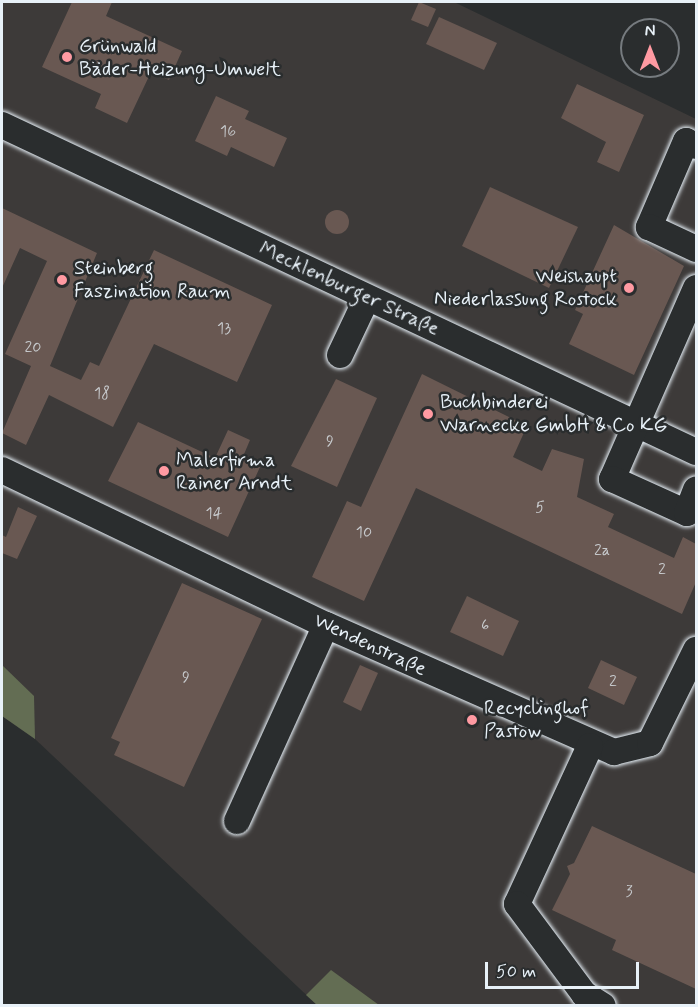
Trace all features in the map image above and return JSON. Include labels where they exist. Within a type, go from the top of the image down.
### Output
[{"type":"street","name":"Mecklenburger Straße","points":[[2,126],[696,452]]},
{"type":"street","points":[[696,146],[686,141],[649,227],[696,249]]},
{"type":"street","points":[[696,288],[639,425],[612,479],[687,513],[696,490]]},
{"type":"street","points":[[340,356],[368,297]]},
{"type":"street","name":"Wendenstraße","points":[[2,470],[326,625],[590,746],[614,752],[650,743],[696,650]]},
{"type":"street","points":[[237,821],[326,625]]},
{"type":"street","points":[[590,746],[517,904],[584,994],[603,1005]]},
{"type":"shaded area","points":[[2,2],[454,2],[696,119],[696,1005],[317,1005],[35,739],[2,716]]},
{"type":"green space","points":[[2,665],[34,696],[35,739],[2,716]]},
{"type":"green space","points":[[331,970],[379,1005],[317,1005],[306,995]]},
{"type":"building","points":[[72,2],[112,2],[106,16],[182,51],[169,80],[151,72],[127,123],[95,108],[101,94],[42,67]]},
{"type":"building","points":[[419,2],[436,9],[428,27],[411,20]]},
{"type":"building","points":[[439,17],[497,43],[484,70],[426,44]]},
{"type":"building","points":[[577,84],[644,115],[619,172],[597,162],[606,142],[561,118]]},
{"type":"building","points":[[216,96],[249,111],[245,119],[287,138],[274,167],[231,147],[227,156],[195,141]]},
{"type":"building","points":[[490,187],[578,227],[549,288],[462,246]]},
{"type":"building","points":[[2,208],[97,253],[50,366],[81,380],[90,362],[99,366],[154,250],[272,305],[237,382],[154,344],[113,427],[49,395],[26,445],[2,433],[31,366],[5,354],[47,261],[20,248],[2,288]]},
{"type":"building","points":[[337,210],[346,213],[349,222],[346,231],[337,234],[328,231],[325,222],[328,213]]},
{"type":"building","name":"Weishaupt Niederlassung Rostock","points":[[614,225],[684,266],[634,375],[569,344],[583,314],[575,310]]},
{"type":"building","points":[[422,374],[527,426],[513,457],[542,471],[552,449],[584,459],[577,497],[614,514],[608,527],[674,558],[683,537],[696,544],[696,582],[682,614],[416,488],[364,601],[312,577],[347,501],[361,507]]},
{"type":"building","points":[[336,379],[377,398],[337,487],[291,466]]},
{"type":"building","points":[[138,422],[215,458],[228,430],[250,440],[242,459],[260,467],[228,537],[108,481]]},
{"type":"building","points":[[18,507],[37,516],[17,559],[2,553],[2,535],[6,537]]},
{"type":"building","points":[[182,583],[262,619],[184,787],[114,755],[120,742],[111,738]]},
{"type":"building","points":[[467,596],[519,621],[503,656],[450,632]]},
{"type":"building","points":[[601,660],[637,677],[624,705],[588,688]]},
{"type":"building","points":[[360,665],[378,673],[361,711],[343,702]]},
{"type":"building","points":[[592,826],[696,874],[696,989],[612,950],[616,940],[552,910],[570,874],[567,866],[574,863]]},
{"type":"place","name":"Grünwald Bäder-Heizung-Umwelt","points":[[67,57]]},
{"type":"place","name":"Steinberg Faszination Raum","points":[[62,280]]},
{"type":"place","name":"Weishaupt Niederlassung Rostock","points":[[629,288]]},
{"type":"place","name":"Buchbinderei Warnecke GmbH & Co KG","points":[[428,414]]},
{"type":"place","name":"Malerfirma Rainer Arndt","points":[[164,471]]},
{"type":"place","name":"Recyclinghof Pastow","points":[[472,720]]}]
